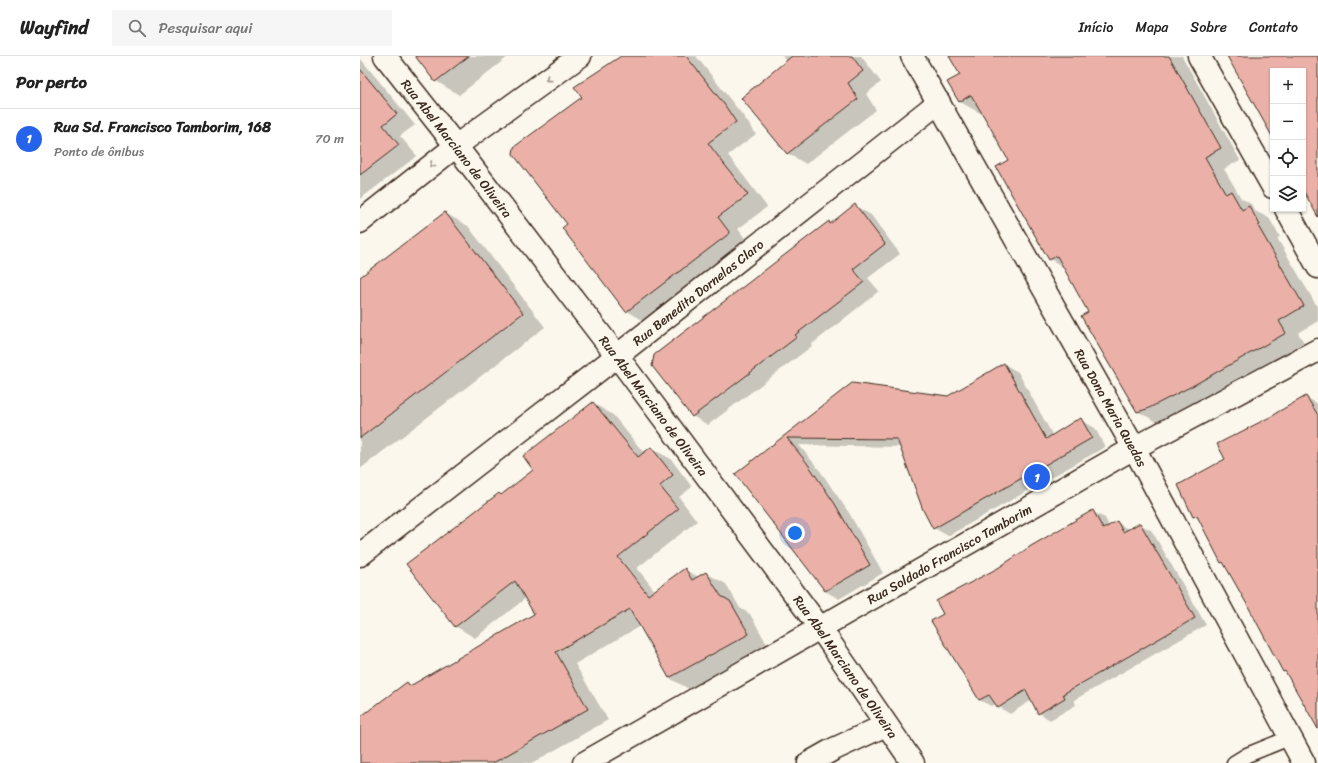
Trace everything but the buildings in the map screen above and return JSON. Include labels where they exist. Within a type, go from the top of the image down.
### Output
[{"type":"street","name":"Rua Abel Marciano de Oliveira","points":[[385,56],[617,356],[820,628],[913,763]]},
{"type":"street","points":[[360,222],[456,146],[580,56]]},
{"type":"street","name":"Rua Dona Maria Quedas","points":[[912,56],[1134,448],[1289,738],[1304,763]]},
{"type":"street","points":[[1199,56],[1270,182]]},
{"type":"street","name":"Rua Benedita Dornelas Claro","points":[[360,555],[617,356],[939,102]]},
{"type":"street","points":[[1288,212],[1318,267]]},
{"type":"street","name":"Rua Soldado Francisco Tamborim","points":[[584,763],[1134,448],[1318,350]]},
{"type":"street","points":[[809,763],[832,750],[886,725]]},
{"type":"lane","points":[[1234,763],[1247,755],[1289,738]]},
{"type":"place","name":"Rua Sd. Francisco Tamborim, 168","points":[[1037,477]]}]
